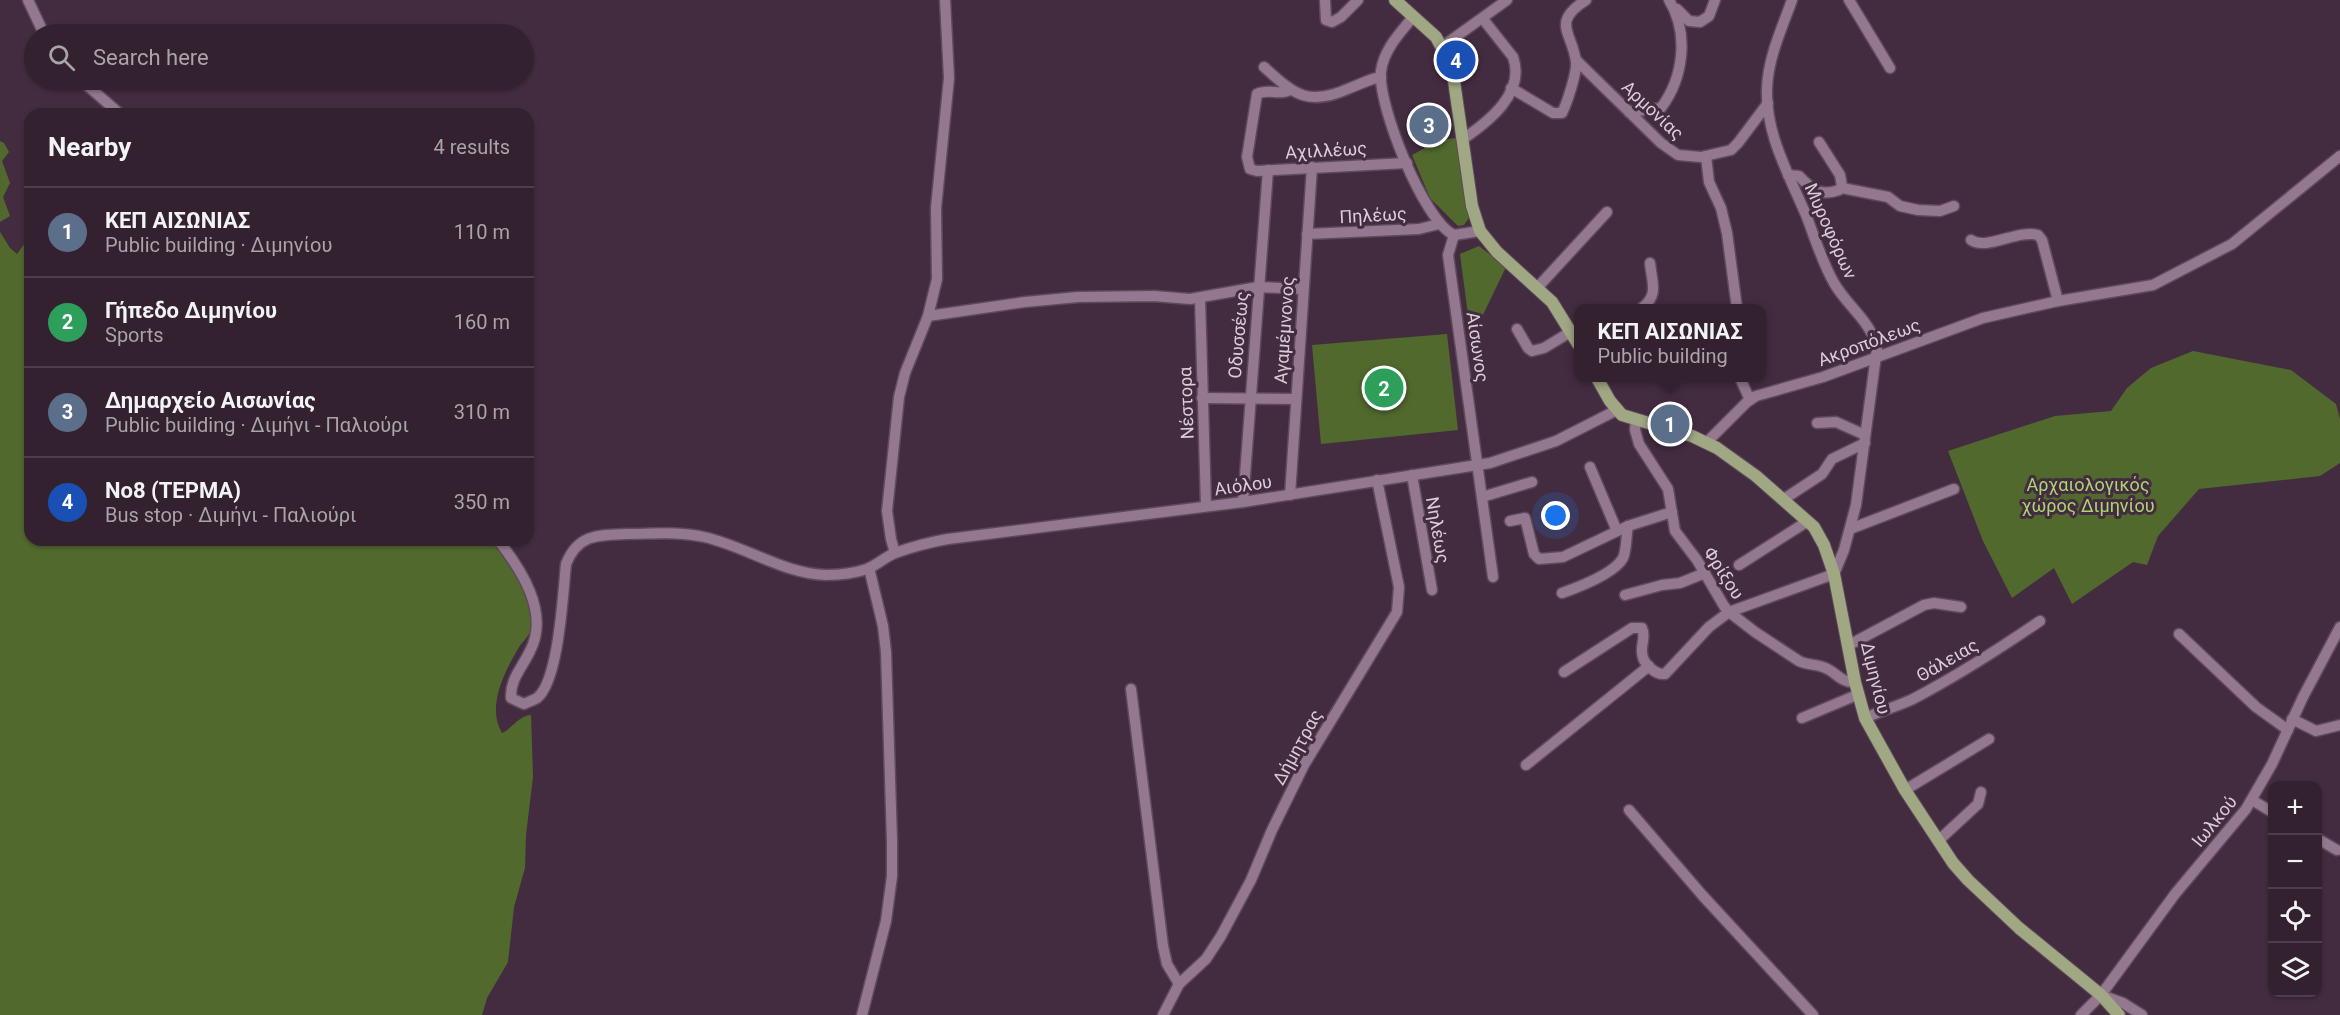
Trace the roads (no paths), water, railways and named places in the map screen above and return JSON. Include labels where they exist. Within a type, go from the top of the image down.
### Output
[{"type":"main road","points":[[1395,0],[1436,37],[1443,46],[1453,73],[1472,206],[1480,231],[1497,252],[1552,302],[1574,335]]},
{"type":"main road","points":[[1600,382],[1617,410]]},
{"type":"main road","name":"Διμηνίου","points":[[1617,410],[1622,415],[1636,420],[1707,442],[1729,455],[1808,520],[1824,545],[1834,574],[1865,718],[1905,790],[1953,863],[1987,900],[2101,995],[2119,1015]]},
{"type":"street","points":[[28,0],[39,24]]},
{"type":"street","points":[[895,553],[887,511],[899,397],[905,373],[928,316],[937,279],[936,208],[948,101],[949,57],[945,0]]},
{"type":"street","points":[[1325,0],[1326,20],[1332,22],[1358,0]]},
{"type":"street","points":[[1443,46],[1507,0]]},
{"type":"street","points":[[1511,88],[1553,113],[1560,114],[1564,111],[1574,77],[1576,60],[1566,30],[1566,20],[1586,0]]},
{"type":"street","points":[[1669,0],[1685,17],[1697,22],[1704,21],[1710,16],[1714,0]]},
{"type":"street","points":[[1629,112],[1661,108],[1674,81],[1680,58],[1682,34],[1679,21],[1669,0]]},
{"type":"street","name":"Μυροφόρων","points":[[1792,0],[1778,38],[1767,86],[1768,104],[1776,142],[1833,280],[1870,330],[1876,343],[1877,356],[1858,495],[1851,529],[1834,574]]},
{"type":"street","points":[[1849,0],[1890,68]]},
{"type":"street","points":[[1413,17],[1389,49],[1381,77],[1384,106],[1422,198],[1439,224],[1454,235],[1480,231]]},
{"type":"street","points":[[1463,139],[1495,114],[1511,88],[1515,70],[1513,57],[1483,19]]},
{"type":"street","name":"Αρμονίας","points":[[1576,60],[1670,151],[1690,157],[1726,152],[1734,148],[1768,104]]},
{"type":"street","points":[[1264,67],[1290,90],[1306,97],[1318,97],[1347,90],[1369,79],[1381,77]]},
{"type":"street","points":[[92,90],[113,108]]},
{"type":"street","name":"Αχιλλέως","points":[[1290,90],[1286,93],[1263,91],[1257,94],[1247,157],[1248,167],[1254,171],[1407,163]]},
{"type":"street","points":[[1819,142],[1840,175],[1842,188]]},
{"type":"street","points":[[1706,156],[1709,182],[1721,208],[1727,232],[1736,304]]},
{"type":"street","name":"Ακροπόλεως","points":[[1707,442],[1756,396],[1823,377],[1983,318],[2058,301],[2152,285],[2222,250],[2262,221],[2340,156]]},
{"type":"street","name":"Αγαμέμνονος","points":[[1290,495],[1312,167]]},
{"type":"street","name":"Οδυσσέως","points":[[1243,502],[1268,170]]},
{"type":"street","points":[[1788,175],[1799,176],[1808,187],[1819,191],[1837,192],[1842,188],[1888,196],[1900,206],[1918,210],[1940,211],[1954,206]]},
{"type":"street","points":[[1537,288],[1607,212]]},
{"type":"street","name":"Πηλέως","points":[[1307,234],[1419,229],[1439,224]]},
{"type":"street","points":[[1971,240],[1974,243],[1983,243],[2028,232],[2038,235],[2042,240],[2058,301]]},
{"type":"street","name":"Αίσωνος","points":[[1454,235],[1448,255],[1493,577]]},
{"type":"street","points":[[1647,304],[1653,295],[1650,262]]},
{"type":"street","points":[[928,316],[1078,297],[1200,298],[1258,287],[1304,289]]},
{"type":"street","name":"Νέστορα","points":[[1200,298],[1206,506]]},
{"type":"street","points":[[1517,329],[1532,351],[1544,348],[1572,331]]},
{"type":"street","points":[[1742,382],[1750,400]]},
{"type":"street","points":[[1203,398],[1296,399]]},
{"type":"street","name":"Αιόλου","points":[[502,546],[523,575],[533,600],[534,642],[510,685],[511,698],[524,704],[538,698],[546,687],[554,663],[566,564],[571,552],[585,540],[599,535],[682,533],[723,542],[812,573],[843,574],[869,568],[895,553],[948,539],[1243,502],[1477,465],[1503,459],[1556,441],[1617,410]]},
{"type":"street","name":"Φρίξου","points":[[1636,420],[1637,438],[1666,484],[1675,531],[1729,612],[1799,661],[1810,666],[1825,667],[1857,688]]},
{"type":"street","points":[[1784,499],[1822,474],[1832,459],[1865,439],[1836,422],[1817,423]]},
{"type":"street","points":[[1590,467],[1617,531]]},
{"type":"street","name":"Νηλέως","points":[[1412,475],[1432,590]]},
{"type":"street","name":"Δήμητρας","points":[[1163,1015],[1179,984],[1206,959],[1221,936],[1251,880],[1276,821],[1304,765],[1397,612],[1399,587],[1377,480]]},
{"type":"street","points":[[1482,496],[1532,482]]},
{"type":"street","points":[[1851,529],[1954,489]]},
{"type":"street","points":[[1510,521],[1525,519],[1534,554],[1539,559],[1563,557],[1628,526],[1672,512]]},
{"type":"street","points":[[1739,565],[1808,520]]},
{"type":"street","points":[[1562,593],[1592,582],[1621,561],[1628,526]]},
{"type":"street","points":[[862,1015],[886,921],[892,863],[886,652],[869,568]]},
{"type":"street","points":[[1625,595],[1662,585],[1680,583],[1705,573]]},
{"type":"street","points":[[1564,672],[1637,626],[1642,628],[1644,633],[1642,652],[1649,666],[1659,675],[1668,673],[1710,627],[1729,612],[1834,574]]},
{"type":"street","points":[[1849,645],[1924,604],[1934,603],[1961,607]]},
{"type":"street","name":"Θάλειας","points":[[1865,718],[1911,700],[1955,676],[1999,650],[2040,621]]},
{"type":"street","name":"Ιωλκού","points":[[2081,1015],[2101,995],[2175,894],[2252,800],[2340,627]]},
{"type":"street","points":[[2179,634],[2256,707],[2290,724],[2316,731],[2340,725]]},
{"type":"street","points":[[1526,765],[1649,666]]},
{"type":"street","points":[[1803,718],[1857,688]]},
{"type":"street","points":[[1131,689],[1161,938],[1167,964],[1179,984]]},
{"type":"street","points":[[1905,790],[1989,739]]},
{"type":"street","points":[[1938,842],[1978,804],[1981,792]]},
{"type":"street","points":[[2252,800],[2268,810]]},
{"type":"street","points":[[1629,810],[1703,896],[1814,1015]]},
{"type":"street","points":[[2322,841],[2337,850]]},
{"type":"street","points":[[2101,995],[2124,1003],[2142,1015]]},
{"type":"place","name":"Νο8 (ΤΕΡΜΑ)","points":[[1456,60]]},
{"type":"place","name":"Δημαρχείο Αισωνίας","points":[[1429,125]]},
{"type":"place","name":"Γήπεδο Διμηνίου","points":[[1384,388]]},
{"type":"place","name":"ΚΕΠ ΑΙΣΩΝΙΑΣ","points":[[1670,424]]},
{"type":"park label","name":"Αρχαιολογικός χώρος Διμηνίου","points":[[2088,494]]}]
